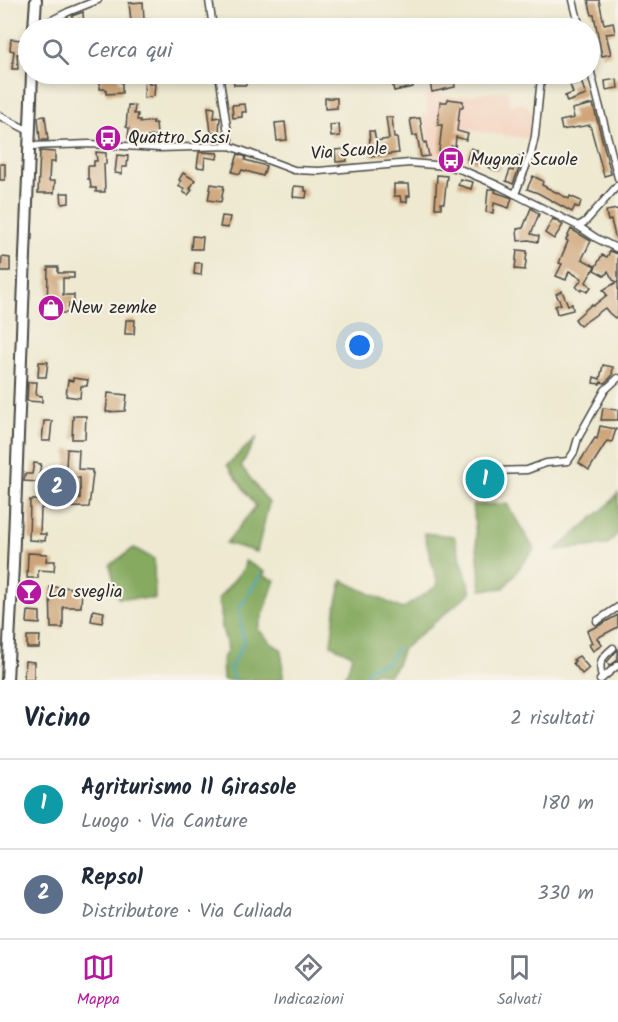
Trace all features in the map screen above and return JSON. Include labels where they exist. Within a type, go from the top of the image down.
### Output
[{"type":"main road","points":[[35,18],[36,0]]},
{"type":"main road","points":[[7,680],[14,566],[33,84]]},
{"type":"street","points":[[56,18],[98,0]]},
{"type":"street","points":[[209,0],[212,18]]},
{"type":"street","points":[[573,0],[577,18]]},
{"type":"street","points":[[221,84],[230,146]]},
{"type":"street","points":[[515,195],[531,154],[540,84]]},
{"type":"street","points":[[594,84],[618,178]]},
{"type":"street","points":[[0,116],[31,132]]},
{"type":"street","name":"Via Scuole","points":[[30,146],[90,144],[159,148],[230,146],[294,170],[319,171],[410,163],[447,166],[462,170],[515,195],[618,249]]},
{"type":"street","points":[[578,226],[585,222],[618,185]]},
{"type":"street","points":[[496,471],[527,470],[546,463],[568,461],[605,390],[618,378]]},
{"type":"street","points":[[597,621],[618,607]]},
{"type":"street","points":[[613,648],[601,661],[599,668],[601,679],[618,665]]},
{"type":"shaded area","points":[[508,89],[510,108],[513,104],[523,103],[530,108],[532,115],[528,139],[474,131],[474,128],[471,128],[470,131],[462,130],[456,160],[432,156],[422,115],[428,113],[425,95],[440,90],[441,95],[458,97]]},
{"type":"green space","points":[[257,437],[241,466],[269,503],[257,552],[226,543],[256,506],[227,465]]},
{"type":"green space","points":[[618,493],[618,533],[607,545],[556,550],[610,503]]},
{"type":"green space","points":[[507,504],[534,549],[504,588],[481,590],[473,505]]},
{"type":"green space","points":[[424,533],[454,536],[471,592],[403,649],[396,666],[388,676],[376,672],[365,680],[342,680],[348,670],[352,655],[331,645],[342,580],[402,609],[438,585]]},
{"type":"green space","points":[[134,548],[154,559],[155,599],[118,598],[110,565]]},
{"type":"green space","points":[[245,561],[265,572],[263,576],[275,580],[258,629],[271,643],[282,650],[283,680],[223,679],[222,660],[228,649],[218,599],[244,568]]},
{"type":"building","points":[[588,0],[599,0],[604,24],[613,22],[615,33],[606,34],[611,54],[602,56],[600,18],[595,18]]},
{"type":"building","points":[[143,2],[144,18],[131,18],[129,3]]},
{"type":"building","points":[[83,12],[83,18],[72,18],[72,16]]},
{"type":"building","points":[[11,39],[18,40],[18,69],[12,69],[14,51],[10,50]]},
{"type":"building","points":[[617,79],[618,88],[606,90],[605,81]]},
{"type":"building","points":[[100,84],[122,84],[122,93],[106,94],[106,89],[100,89]]},
{"type":"building","points":[[145,84],[155,84],[154,96],[144,98]]},
{"type":"building","points":[[392,84],[413,84],[413,87],[394,91]]},
{"type":"building","points":[[430,84],[455,84],[455,87],[432,92]]},
{"type":"building","points":[[582,84],[586,95],[567,102],[565,96],[573,93],[570,85]]},
{"type":"building","points":[[325,98],[337,98],[337,108],[325,109]]},
{"type":"building","points":[[448,99],[463,101],[457,131],[468,134],[466,140],[456,137],[455,147],[451,146],[450,155],[439,151],[442,125],[438,125],[440,102],[447,102]]},
{"type":"building","points":[[245,104],[246,112],[242,112],[242,117],[233,118],[232,105]]},
{"type":"building","points":[[593,104],[611,174],[604,176],[590,125],[562,130],[560,121],[574,118],[572,109]]},
{"type":"building","points":[[128,105],[135,106],[134,114],[138,114],[137,120],[140,120],[140,123],[153,121],[153,124],[156,123],[157,135],[139,139],[128,138],[129,128],[126,127]]},
{"type":"building","points":[[208,107],[215,108],[214,118],[220,117],[219,132],[211,133]]},
{"type":"building","points":[[45,116],[48,140],[40,140],[38,117]]},
{"type":"building","points":[[386,117],[392,117],[394,138],[397,138],[399,153],[371,156],[369,131],[374,131],[376,141],[389,139]]},
{"type":"building","points":[[420,118],[424,143],[426,142],[429,156],[421,157],[417,135],[413,136],[410,119]]},
{"type":"building","points":[[285,122],[287,140],[277,141],[275,123]]},
{"type":"building","points":[[339,124],[340,136],[331,137],[330,125]]},
{"type":"building","points":[[471,148],[478,151],[480,155],[477,163],[467,159]]},
{"type":"building","points":[[346,149],[347,161],[336,162],[335,150]]},
{"type":"building","points":[[40,151],[55,152],[55,162],[50,162],[49,181],[55,181],[54,193],[38,193]]},
{"type":"building","points":[[96,152],[106,153],[105,192],[96,192],[96,188],[91,188],[90,179],[88,179],[88,166],[94,166],[94,161],[97,161]]},
{"type":"building","points":[[199,152],[218,153],[217,159],[205,157],[204,168],[197,167]]},
{"type":"building","points":[[238,154],[246,157],[245,160],[266,166],[263,176],[242,170],[240,174],[232,172]]},
{"type":"building","points":[[117,155],[128,156],[127,167],[122,167],[122,174],[115,173]]},
{"type":"building","points":[[518,156],[523,158],[513,184],[506,181],[510,170],[513,171]]},
{"type":"building","points":[[492,158],[502,162],[498,171],[488,167]]},
{"type":"building","points":[[0,164],[5,164],[5,180],[0,180]]},
{"type":"building","points":[[183,173],[195,180],[188,195],[178,186]]},
{"type":"building","points":[[437,175],[447,176],[444,203],[441,203],[441,208],[435,208]]},
{"type":"building","points":[[533,176],[543,181],[542,185],[569,199],[570,196],[581,201],[579,208],[575,206],[572,212],[527,189]]},
{"type":"building","points":[[460,179],[473,182],[471,189],[458,185]]},
{"type":"building","points":[[211,184],[224,186],[221,202],[208,200]]},
{"type":"building","points":[[394,184],[409,184],[410,196],[407,196],[407,202],[401,202],[400,196],[394,196]]},
{"type":"building","points":[[294,186],[305,187],[306,198],[293,197]]},
{"type":"building","points":[[488,189],[496,190],[495,192],[512,198],[509,208],[494,203],[493,213],[486,212]]},
{"type":"building","points":[[61,193],[69,193],[69,203],[62,204]]},
{"type":"building","points":[[531,208],[539,214],[531,234],[539,236],[538,242],[518,241],[517,229],[523,228]]},
{"type":"building","points":[[618,209],[618,239],[616,240],[606,211]]},
{"type":"building","points":[[222,216],[230,217],[228,228],[220,227]]},
{"type":"building","points":[[553,219],[563,225],[554,239],[545,233]]},
{"type":"building","points":[[571,229],[591,241],[582,259],[595,266],[586,282],[591,287],[587,292],[576,287],[582,279],[569,271],[566,280],[556,276],[562,264],[559,263]]},
{"type":"building","points":[[192,236],[203,237],[202,249],[191,249]]},
{"type":"building","points":[[517,250],[527,251],[525,270],[515,269]]},
{"type":"building","points":[[610,251],[618,254],[618,315],[615,318],[605,308],[580,326],[575,319],[607,295],[603,290],[617,282],[613,280],[608,271],[605,276],[594,270],[602,255],[607,257]]},
{"type":"building","points":[[2,257],[10,258],[10,271],[1,271]]},
{"type":"building","points":[[195,263],[202,263],[201,275],[194,274]]},
{"type":"building","points":[[48,267],[58,267],[58,273],[74,273],[74,278],[63,278],[63,295],[74,295],[74,303],[69,303],[68,313],[47,313]]},
{"type":"building","points":[[562,291],[568,305],[572,304],[573,310],[557,314],[555,306],[561,304],[556,294]]},
{"type":"building","points":[[126,320],[135,320],[134,334],[125,334]]},
{"type":"building","points":[[39,362],[48,362],[46,377],[38,377]]},
{"type":"building","points":[[603,365],[613,367],[612,376],[605,383],[593,383],[594,377],[600,379]]},
{"type":"building","points":[[73,378],[88,380],[87,386],[81,386],[80,398],[66,396],[68,380],[73,381]]},
{"type":"building","points":[[28,382],[37,382],[36,395],[42,396],[42,402],[27,401]]},
{"type":"building","points":[[108,393],[127,395],[125,411],[106,412]]},
{"type":"building","points":[[603,408],[618,410],[618,420],[601,420]]},
{"type":"building","points":[[73,416],[86,416],[85,439],[72,439]]},
{"type":"building","points":[[44,421],[52,421],[50,441],[42,441]]},
{"type":"building","points":[[600,426],[616,429],[612,442],[607,441],[589,470],[579,463],[595,438],[597,439]]},
{"type":"building","points":[[67,449],[79,450],[78,469],[92,470],[93,473],[89,507],[41,508],[40,534],[46,534],[45,541],[29,540],[30,500],[45,500],[46,485],[50,485],[50,469],[66,468]],"holes":[[[57,478],[80,478],[80,499],[56,500]]]},
{"type":"building","points":[[34,463],[41,464],[38,482],[24,481],[25,474],[32,474]]},
{"type":"building","points":[[479,471],[493,475],[491,487],[477,484]]},
{"type":"building","points":[[28,553],[47,554],[46,561],[55,561],[54,571],[38,570],[38,578],[27,578]]},
{"type":"building","points":[[50,587],[82,588],[81,607],[63,607],[63,628],[51,628]]},
{"type":"building","points":[[30,588],[41,589],[41,601],[30,601]]},
{"type":"building","points":[[93,610],[104,612],[102,623],[91,621]]},
{"type":"building","points":[[28,611],[40,612],[40,624],[27,623]]},
{"type":"building","points":[[618,615],[618,627],[597,638],[602,645],[593,651],[589,645],[592,643],[587,631]]},
{"type":"building","points":[[27,636],[40,636],[39,648],[27,648]]},
{"type":"building","points":[[618,649],[618,660],[609,666],[607,662]]},
{"type":"building","points":[[579,656],[589,668],[582,674],[573,663],[575,661],[573,660]]},
{"type":"building","points":[[25,661],[34,662],[34,680],[24,680]]},
{"type":"waterway","points":[[234,680],[230,668],[244,643],[239,609],[262,573]]},
{"type":"waterway","points":[[362,680],[372,667],[388,663],[397,648]]},
{"type":"place","name":"Quattro Sassi","points":[[108,138]]},
{"type":"place","name":"Mugnai Scuole","points":[[451,160]]},
{"type":"place","name":"New zemke","points":[[51,308]]},
{"type":"place","name":"Agriturismo Il Girasole","points":[[485,479]]},
{"type":"place","name":"Repsol","points":[[57,487]]},
{"type":"place","name":"La sveglia","points":[[29,592]]}]
